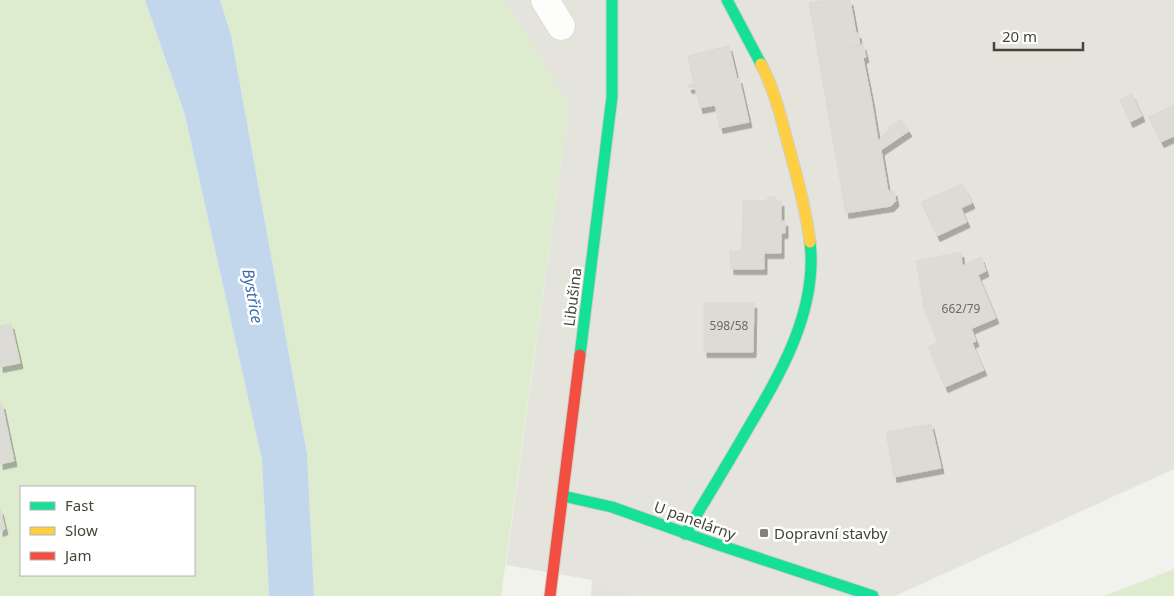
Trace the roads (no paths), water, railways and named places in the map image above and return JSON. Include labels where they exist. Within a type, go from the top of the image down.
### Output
[{"type":"street","points":[[545,0],[561,26]]},
{"type":"street","name":"Libušina","points":[[550,596],[612,97],[612,0]]},
{"type":"street","points":[[685,534],[745,434],[784,361],[796,335],[805,306],[812,262],[812,244],[807,217],[784,126],[768,80],[727,0]]},
{"type":"street","name":"U panelárny","points":[[563,496],[586,499],[619,508],[685,534],[873,596]]},
{"type":"water","name":"Bystřice","points":[[145,0],[220,0],[231,35],[307,454],[314,596],[269,596],[262,460],[185,115]]},
{"type":"place","name":"Dopravní stavby","points":[[764,533]]}]
